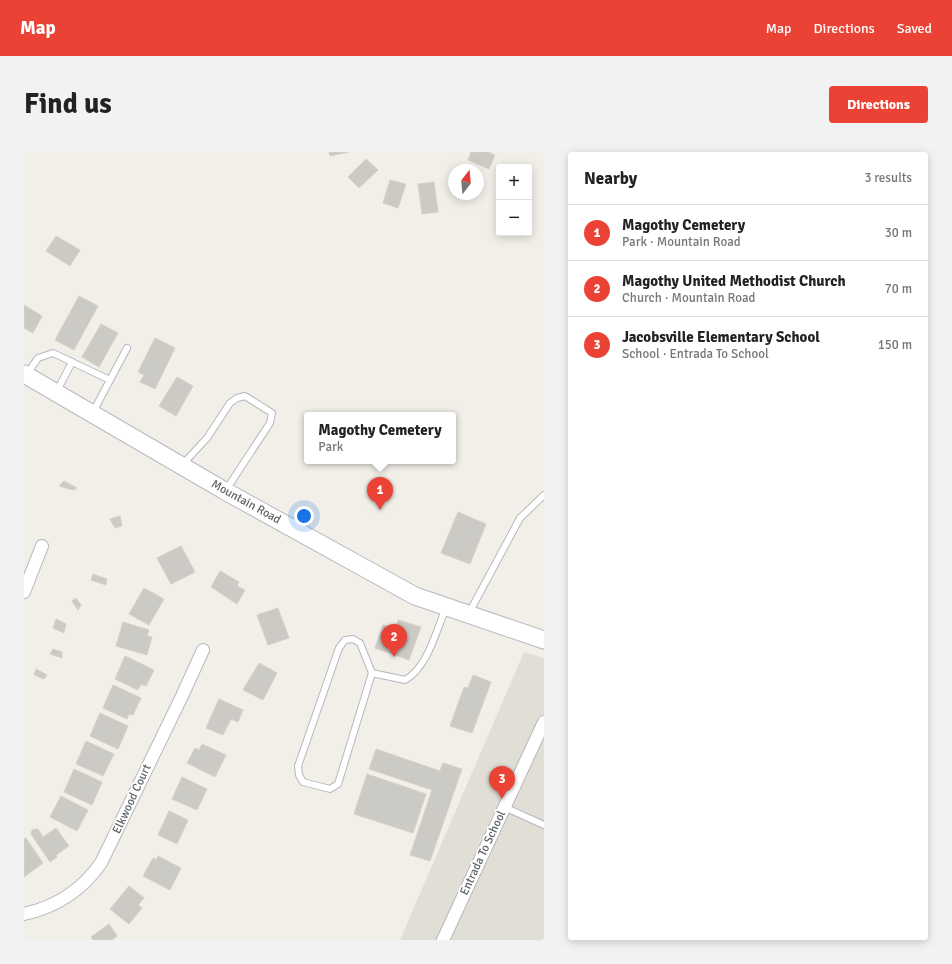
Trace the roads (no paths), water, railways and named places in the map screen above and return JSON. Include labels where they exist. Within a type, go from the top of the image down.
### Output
[{"type":"main road","name":"Mountain Road","points":[[25,374],[225,491],[415,596],[544,640]]},
{"type":"street","points":[[24,592],[42,546]]},
{"type":"street","name":"Elkwood Court","points":[[24,914],[50,907],[61,901],[91,878],[101,863],[203,650]]},
{"type":"street","name":"Entrada To School","points":[[443,940],[544,722]]},
{"type":"lane","points":[[92,414],[127,348]]},
{"type":"lane","points":[[25,374],[38,358],[53,353],[110,380]]},
{"type":"lane","points":[[56,392],[72,362]]},
{"type":"lane","points":[[182,466],[207,438],[230,403],[237,398],[245,396],[272,413],[270,423],[225,491]]},
{"type":"lane","points":[[468,614],[520,518],[544,495]]},
{"type":"lane","points":[[372,673],[406,680],[414,675],[422,667],[446,606]]},
{"type":"lane","points":[[353,639],[360,643],[372,673],[338,784],[330,789],[303,782],[299,775],[298,766],[339,648],[345,640],[353,639]]},
{"type":"lane","points":[[504,807],[544,825]]},
{"type":"place","name":"Magothy Cemetery","points":[[380,510]]},
{"type":"place","name":"Magothy United Methodist Church","points":[[394,657]]},
{"type":"place","name":"Jacobsville Elementary School","points":[[502,799]]}]
